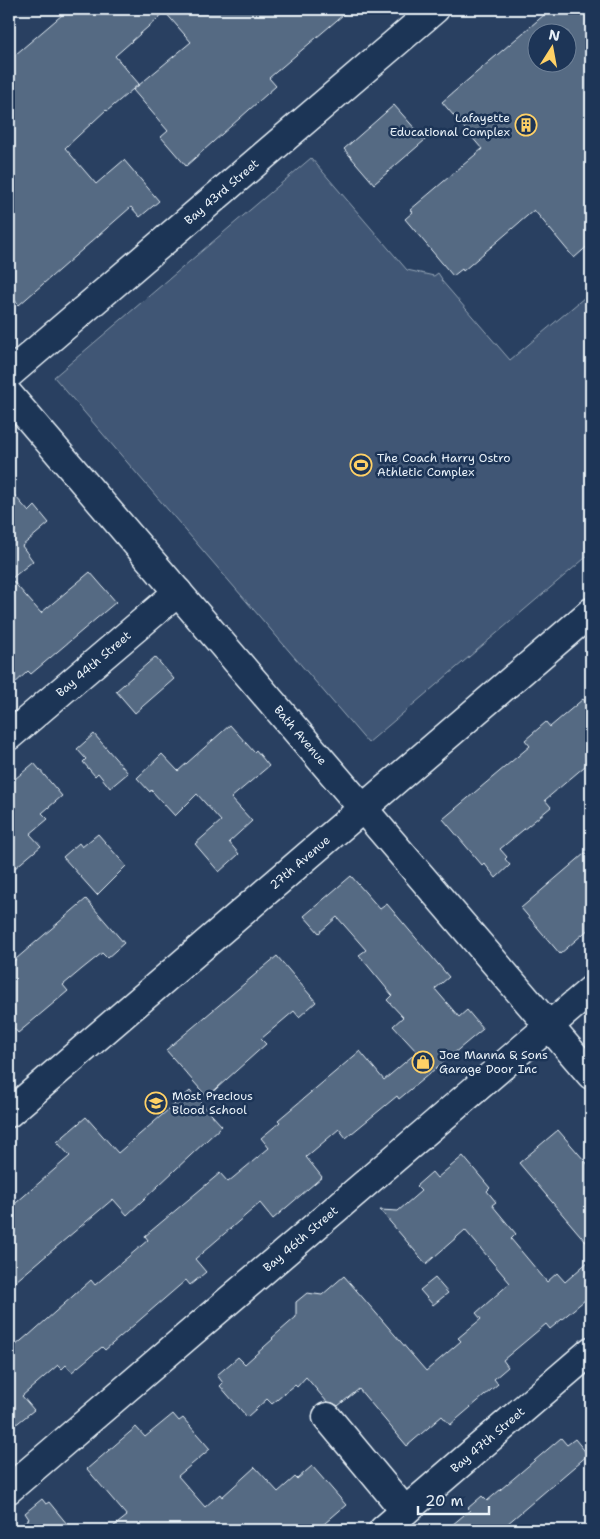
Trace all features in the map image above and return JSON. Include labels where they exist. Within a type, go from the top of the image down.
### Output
[{"type":"street","name":"Bay 43rd Street","points":[[9,374],[435,9]]},
{"type":"street","name":"Bath Avenue","points":[[9,395],[591,1075]]},
{"type":"street","name":"Bay 44th Street","points":[[9,736],[178,592]]},
{"type":"street","name":"27th Avenue","points":[[9,1113],[591,612]]},
{"type":"street","name":"Bay 46th Street","points":[[9,1489],[591,990]]},
{"type":"street","name":"Bay 47th Street","points":[[383,1530],[591,1352]]},
{"type":"street","points":[[326,1416],[405,1511]]},
{"type":"shaded area","name":"The Coach Harry Ostro Athletic Complex","points":[[311,158],[407,270],[434,276],[438,273],[441,280],[510,360],[591,292],[591,553],[368,743],[54,377]]},
{"type":"building","points":[[69,9],[350,9],[269,78],[276,86],[186,166],[161,137],[168,131],[133,90],[191,42],[165,12],[115,56],[139,84],[106,110],[65,148],[96,184],[124,160],[159,201],[140,217],[131,207],[19,305],[9,294],[9,60]]},
{"type":"building","name":"Lafayette Educational Complex","points":[[551,9],[591,9],[591,243],[574,258],[534,210],[463,271],[462,269],[453,276],[405,219],[413,212],[410,210],[482,149],[442,102],[528,29],[528,72],[578,72],[578,22],[536,22]]},
{"type":"building","points":[[394,105],[425,140],[374,184],[344,149]]},
{"type":"building","points":[[9,489],[29,512],[35,506],[49,523],[22,546],[33,561],[11,579],[41,613],[90,572],[116,602],[31,674],[28,671],[9,689]]},
{"type":"building","points":[[155,657],[174,679],[135,713],[116,691]]},
{"type":"building","points":[[583,699],[591,708],[591,761],[545,800],[551,807],[500,849],[507,857],[505,859],[510,865],[496,878],[484,863],[482,865],[443,819],[530,746],[525,740],[546,722],[550,727]]},
{"type":"building","points":[[230,725],[254,752],[256,750],[269,766],[231,798],[252,821],[229,842],[239,854],[219,872],[195,844],[221,821],[197,794],[175,816],[137,778],[162,754],[178,771]]},
{"type":"building","points":[[94,734],[128,773],[110,788],[98,773],[95,776],[83,762],[86,759],[77,749]]},
{"type":"building","points":[[34,763],[62,796],[42,813],[48,819],[30,834],[41,846],[9,873],[9,784]]},
{"type":"building","points":[[98,834],[126,866],[97,895],[63,857],[79,843],[82,847]]},
{"type":"building","points":[[591,848],[591,927],[560,954],[521,908]]},
{"type":"building","points":[[351,876],[380,909],[387,904],[449,977],[435,989],[459,1017],[467,1010],[483,1029],[399,1099],[397,1096],[346,1138],[339,1129],[306,1157],[322,1177],[273,1219],[260,1203],[195,1259],[206,1272],[190,1285],[186,1280],[105,1350],[102,1347],[72,1372],[66,1365],[62,1369],[58,1365],[22,1396],[34,1410],[9,1430],[9,1351],[91,1280],[95,1285],[148,1240],[145,1236],[220,1173],[228,1182],[269,1148],[261,1138],[280,1122],[278,1120],[360,1051],[384,1080],[417,1052],[393,1026],[403,1017],[387,1000],[392,995],[359,955],[366,950],[337,917],[319,933],[304,916]]},
{"type":"building","points":[[86,899],[124,943],[107,958],[102,953],[63,985],[68,991],[18,1033],[9,1022],[9,965]]},
{"type":"building","points":[[277,956],[316,1002],[299,1017],[294,1011],[261,1039],[266,1044],[207,1097],[166,1050]]},
{"type":"building","points":[[190,1091],[222,1126],[127,1215],[113,1199],[9,1287],[9,1209],[70,1156],[57,1142],[86,1117],[118,1153]]},
{"type":"building","points":[[558,1130],[591,1168],[591,1248],[519,1163]]},
{"type":"building","points":[[463,1156],[490,1188],[487,1191],[496,1202],[492,1205],[516,1234],[511,1239],[547,1282],[557,1273],[565,1282],[591,1259],[591,1295],[550,1329],[546,1324],[503,1360],[508,1367],[494,1379],[498,1384],[450,1425],[442,1416],[407,1446],[359,1389],[338,1406],[327,1402],[306,1377],[297,1387],[295,1385],[272,1404],[267,1399],[247,1417],[220,1386],[223,1383],[217,1375],[238,1357],[245,1364],[273,1339],[296,1317],[296,1302],[307,1293],[322,1295],[344,1276],[426,1371],[461,1341],[458,1338],[481,1319],[476,1313],[510,1283],[465,1230],[426,1264],[380,1210],[398,1211],[421,1191],[416,1186],[432,1172],[437,1178]]},
{"type":"building","points":[[435,1278],[448,1293],[433,1305],[420,1290]]},
{"type":"building","points":[[173,1414],[179,1421],[183,1418],[210,1449],[178,1476],[205,1507],[220,1494],[222,1497],[255,1467],[278,1492],[295,1477],[297,1479],[312,1466],[346,1505],[317,1530],[109,1530],[127,1516],[87,1469],[136,1427],[145,1437]]},
{"type":"building","points":[[561,1438],[567,1445],[575,1439],[588,1455],[500,1530],[446,1530],[470,1510],[468,1508],[482,1496],[487,1501]]},
{"type":"building","points":[[42,1499],[46,1504],[49,1502],[72,1530],[15,1530],[29,1519],[25,1513]]},
{"type":"place","name":"Lafayette Educational Complex","points":[[526,125]]},
{"type":"place","name":"The Coach Harry Ostro Athletic Complex","points":[[361,465]]},
{"type":"place","name":"Joe Manna & Sons Garage Door Inc","points":[[423,1062]]},
{"type":"place","name":"Most Precious Blood School","points":[[156,1103]]}]
